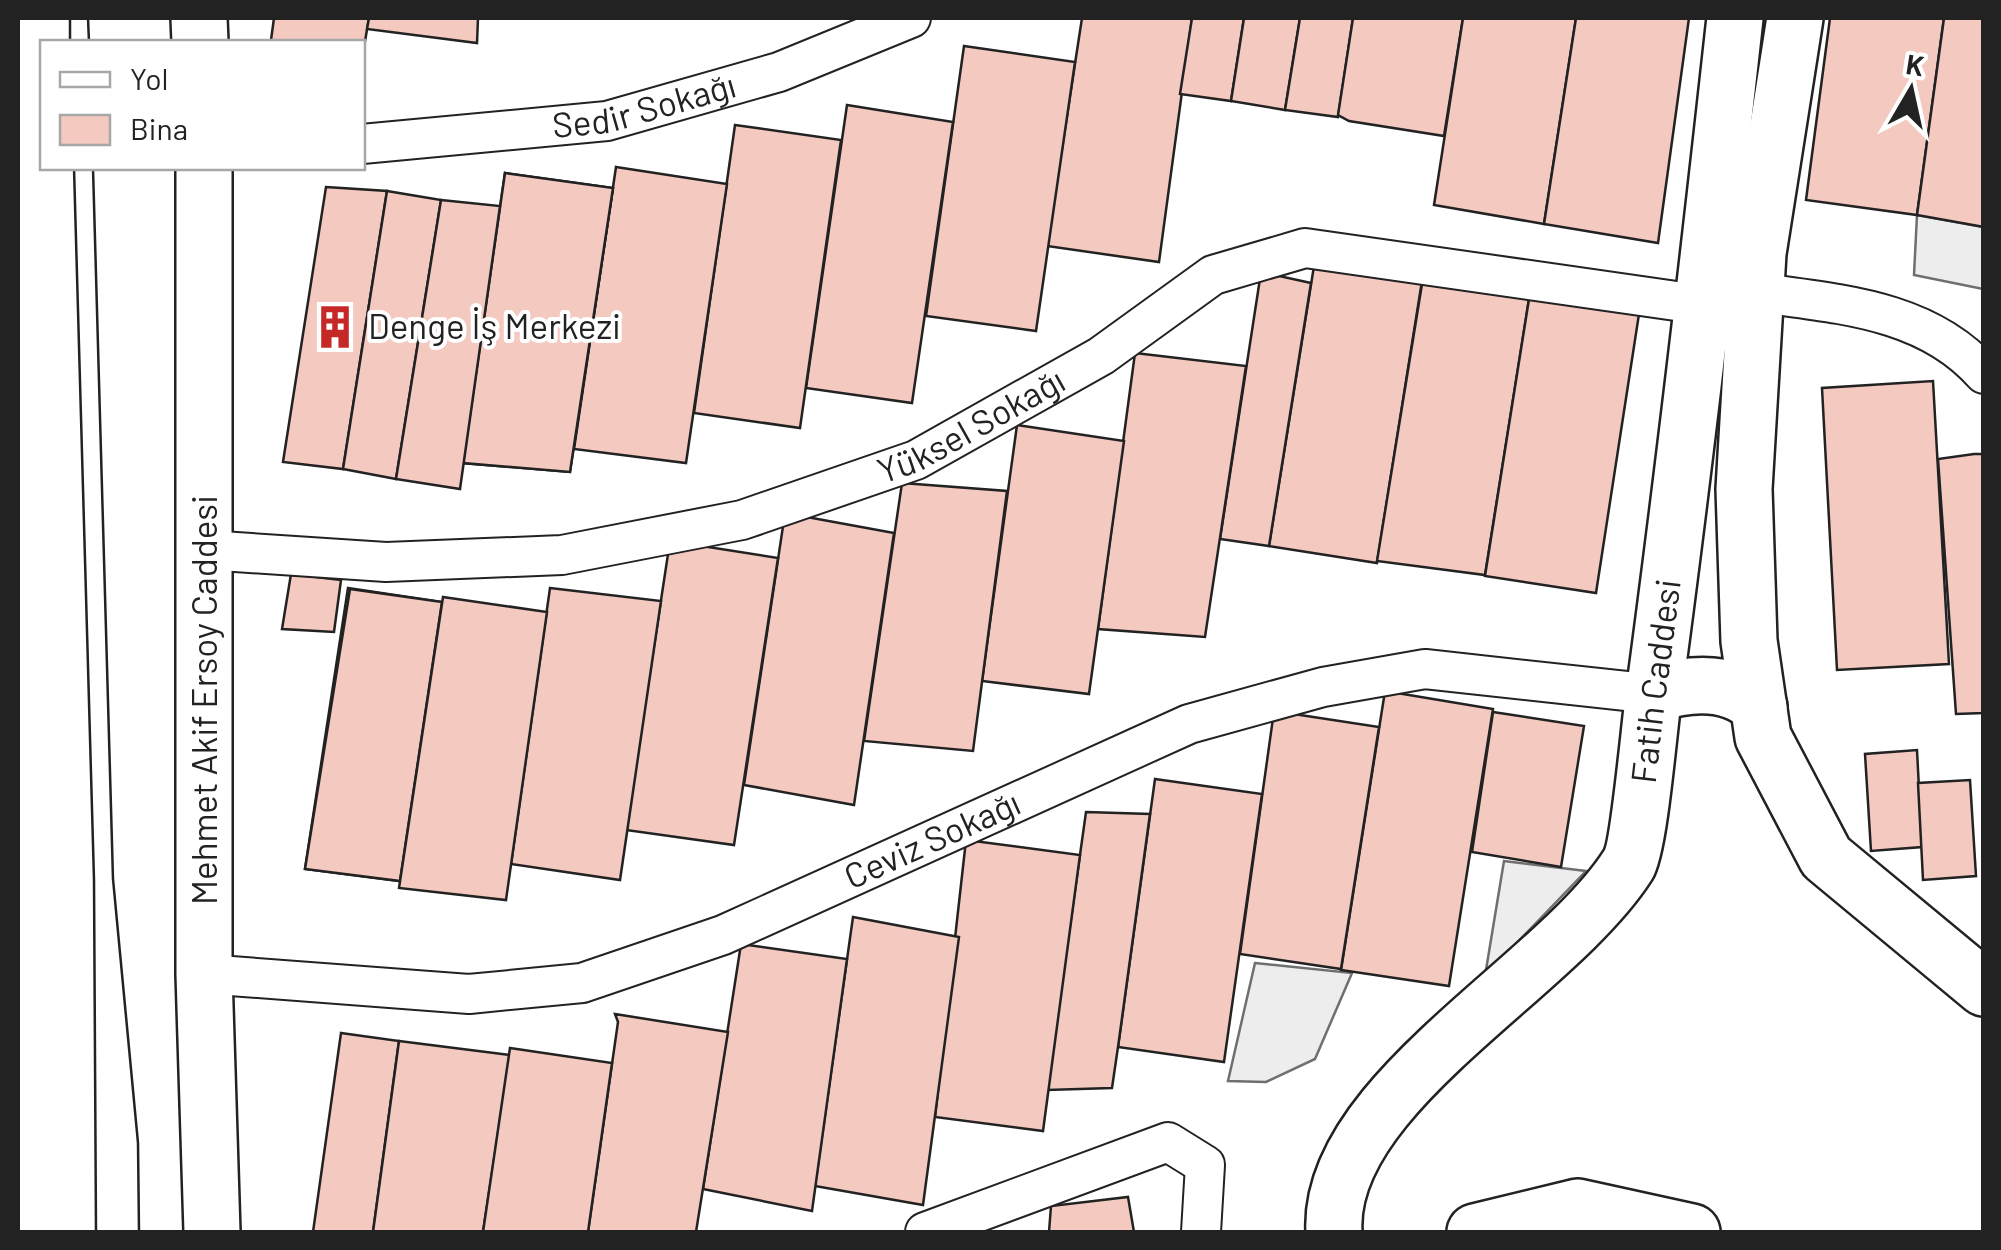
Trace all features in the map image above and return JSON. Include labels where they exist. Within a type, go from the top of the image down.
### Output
[{"type":"main road","name":"Fatih Caddesi","points":[[1734,18],[1730,299],[1744,489],[1749,641],[1763,737],[1826,856],[1984,988]]},
{"type":"main road","name":"Fatih Caddesi","points":[[1334,1232],[1338,1188],[1369,1123],[1398,1091],[1574,933],[1631,861],[1654,694],[1730,299],[1795,18]]},
{"type":"main road","name":"Mehmet Akif Ersoy Caddesi","points":[[204,170],[204,974],[212,1232]]},
{"type":"main road","points":[[1654,694],[1680,686],[1718,686],[1746,694],[1759,707]]},
{"type":"main road","points":[[1475,1232],[1578,1207],[1692,1232]]},
{"type":"street","name":"Sedir Sokağı","points":[[365,144],[607,121],[778,72],[910,18]]},
{"type":"street","name":"Yüksel Sokağı","points":[[206,550],[386,562],[562,555],[742,520],[916,460],[1101,356],[1213,275],[1305,248],[1730,299],[1890,312],[1966,353],[1984,374]]},
{"type":"street","name":"Ceviz Sokağı","points":[[204,974],[469,994],[582,982],[724,936],[1189,724],[1323,687],[1425,669],[1654,694]]},
{"type":"street","points":[[925,1232],[1168,1142],[1205,1165],[1200,1232]]},
{"type":"shaded area","points":[[1917,215],[1983,227],[1983,289],[1914,275]]},
{"type":"shaded area","points":[[1504,861],[1586,871],[1485,976]]},
{"type":"shaded area","points":[[1255,963],[1352,973],[1315,1059],[1266,1082],[1228,1081]]},
{"type":"building","points":[[274,18],[369,18],[365,41],[271,40]]},
{"type":"building","points":[[369,18],[478,18],[477,43],[367,29]]},
{"type":"building","points":[[1082,18],[1192,18],[1159,262],[1047,246]]},
{"type":"building","points":[[1192,18],[1244,18],[1231,101],[1180,94]]},
{"type":"building","points":[[1244,18],[1300,18],[1285,110],[1231,101]]},
{"type":"building","points":[[1300,18],[1353,18],[1338,117],[1285,110]]},
{"type":"building","points":[[1353,18],[1463,18],[1444,136],[1349,121],[1338,115]]},
{"type":"building","points":[[1463,18],[1576,18],[1544,224],[1434,205]]},
{"type":"building","points":[[1576,18],[1689,18],[1658,243],[1544,224]]},
{"type":"building","points":[[1830,18],[1944,18],[1917,215],[1806,200]]},
{"type":"building","points":[[1944,18],[1984,18],[1984,227],[1917,215]]},
{"type":"building","points":[[964,46],[1075,62],[1036,331],[926,316]]},
{"type":"building","points":[[847,105],[953,122],[912,403],[806,388]]},
{"type":"building","points":[[735,125],[841,140],[800,428],[694,413]]},
{"type":"building","points":[[616,167],[727,184],[686,463],[574,449]]},
{"type":"building","points":[[505,173],[613,188],[570,472],[463,463]]},
{"type":"building","points":[[505,173],[613,188],[570,472],[463,463]]},
{"type":"building","name":"Denge İş Merkezi","points":[[326,187],[387,191],[343,469],[283,462]]},
{"type":"building","points":[[387,191],[441,200],[396,479],[343,469]]},
{"type":"building","points":[[441,200],[500,206],[460,489],[396,479]]},
{"type":"building","points":[[1314,266],[1422,281],[1377,563],[1269,546]]},
{"type":"building","points":[[1261,272],[1311,283],[1269,546],[1220,539]]},
{"type":"building","points":[[1422,284],[1529,299],[1485,575],[1377,561]]},
{"type":"building","points":[[1529,299],[1639,314],[1596,593],[1485,576]]},
{"type":"building","points":[[1135,353],[1246,366],[1205,637],[1098,629]]},
{"type":"building","points":[[1933,381],[1949,664],[1837,670],[1822,388]]},
{"type":"building","points":[[1017,425],[1124,441],[1089,694],[982,681]]},
{"type":"building","points":[[1984,454],[1984,713],[1956,714],[1938,459]]},
{"type":"building","points":[[902,483],[1007,491],[973,751],[864,741]]},
{"type":"building","points":[[785,513],[894,533],[854,805],[744,785]]},
{"type":"building","points":[[670,541],[778,558],[734,845],[626,830]]},
{"type":"building","points":[[291,574],[341,580],[334,632],[282,629]]},
{"type":"building","points":[[348,588],[442,602],[400,881],[305,869]]},
{"type":"building","points":[[550,588],[661,601],[620,880],[511,864]]},
{"type":"building","points":[[350,589],[442,602],[400,881],[305,869]]},
{"type":"building","points":[[443,597],[547,612],[506,900],[399,888]]},
{"type":"building","points":[[1385,691],[1493,709],[1449,986],[1341,970]]},
{"type":"building","points":[[1274,711],[1379,727],[1341,969],[1240,954]]},
{"type":"building","points":[[1493,712],[1584,726],[1561,867],[1472,852]]},
{"type":"building","points":[[1917,750],[1922,847],[1871,851],[1865,754]]},
{"type":"building","points":[[1155,779],[1262,794],[1224,1062],[1118,1047]]},
{"type":"building","points":[[1970,780],[1976,876],[1923,880],[1918,783]]},
{"type":"building","points":[[1086,812],[1150,814],[1118,1047],[1112,1088],[1047,1090]]},
{"type":"building","points":[[966,840],[1080,855],[1043,1131],[935,1117]]},
{"type":"building","points":[[853,917],[959,937],[923,1205],[815,1186]]},
{"type":"building","points":[[741,944],[847,959],[812,1211],[703,1189]]},
{"type":"building","points":[[615,1014],[728,1032],[696,1232],[588,1232],[618,1022]]},
{"type":"building","points":[[341,1033],[399,1041],[373,1232],[313,1232]]},
{"type":"building","points":[[399,1041],[510,1055],[483,1232],[373,1232]]},
{"type":"building","points":[[510,1048],[612,1063],[588,1232],[483,1232]]},
{"type":"building","points":[[1128,1197],[1134,1232],[1049,1232],[1051,1206]]},
{"type":"tram line","points":[[70,18],[70,40]]},
{"type":"tram line","points":[[88,18],[89,40]]},
{"type":"tram line","points":[[74,170],[94,880],[96,1232]]},
{"type":"tram line","points":[[93,170],[113,879],[138,1143],[139,1232]]},
{"type":"place","name":"Denge İş Merkezi","points":[[335,327]]}]
